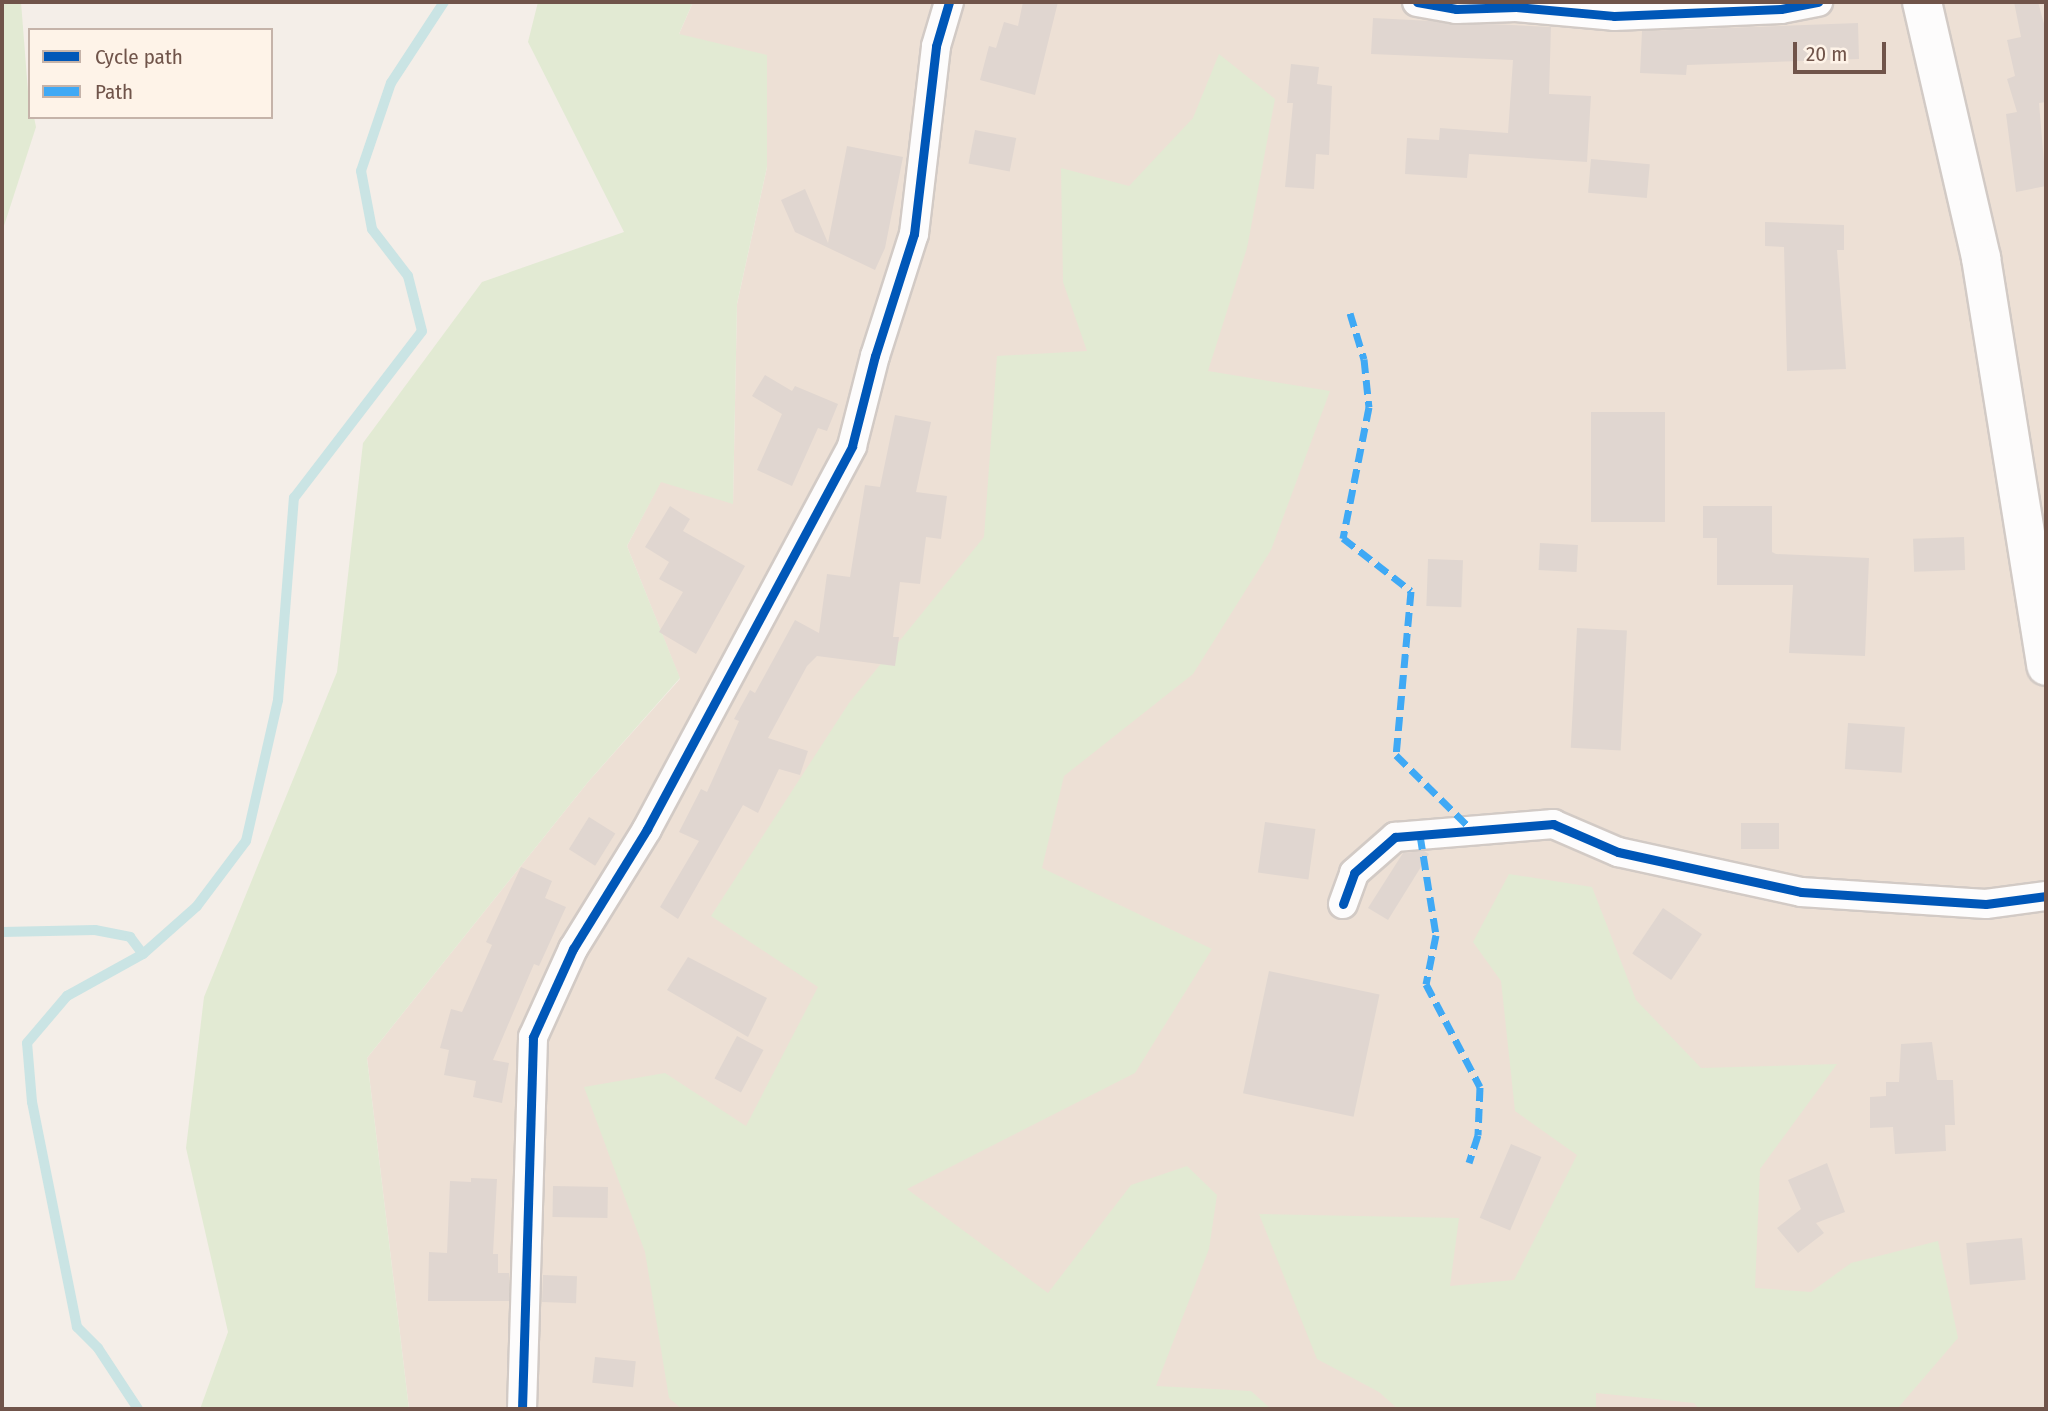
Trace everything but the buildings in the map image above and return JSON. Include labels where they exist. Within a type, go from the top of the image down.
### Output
[{"type":"main road","points":[[1922,2],[1981,258],[2046,666]]},
{"type":"street","points":[[522,1409],[533,1037],[573,949],[647,829],[852,446],[875,356],[914,234],[936,46],[949,2]]},
{"type":"street","points":[[1417,2],[1456,9],[1517,7],[1614,16],[1781,9],[1818,2]]},
{"type":"street","points":[[1343,904],[1354,873],[1395,837],[1553,824],[1618,852],[1801,892],[1986,904],[2046,896]]},
{"type":"shaded area","points":[[693,2],[2046,2],[2046,1409],[409,1409],[367,1058],[588,782],[680,679],[627,546],[661,481],[733,503],[737,304],[767,167],[679,34]]},
{"type":"green space","points":[[2,2],[21,2],[28,119],[34,119],[36,127],[2,232]]},
{"type":"green space","points":[[538,2],[693,2],[679,34],[767,55],[767,167],[737,304],[733,504],[661,482],[627,546],[680,678],[588,782],[367,1058],[409,1409],[200,1409],[228,1332],[186,1148],[204,997],[337,672],[363,443],[482,282],[624,232],[528,42]]},
{"type":"green space","points":[[1219,54],[1275,99],[1247,248],[1208,371],[1330,391],[1271,550],[1193,674],[1064,776],[1042,868],[1212,949],[1135,1073],[907,1189],[1048,1293],[1131,1185],[1187,1166],[1217,1195],[1209,1249],[1156,1386],[1251,1391],[1271,1409],[682,1409],[669,1398],[645,1252],[584,1087],[665,1073],[746,1126],[818,987],[711,916],[849,703],[984,537],[997,356],[1087,351],[1063,282],[1061,168],[1129,186],[1193,118]]},
{"type":"green space","points":[[1509,874],[1592,887],[1636,1000],[1701,1068],[1837,1064],[1760,1169],[1755,1288],[1811,1292],[1851,1263],[1938,1241],[1958,1338],[1897,1409],[1699,1409],[1694,1403],[1596,1393],[1596,1409],[1398,1409],[1379,1392],[1317,1359],[1259,1214],[1459,1218],[1450,1286],[1514,1280],[1577,1155],[1515,1111],[1501,981],[1473,942]]},
{"type":"waterway","points":[[138,1409],[98,1348],[77,1327],[32,1102],[27,1043],[67,996],[143,954],[197,906],[246,841],[278,700],[294,498],[422,331],[408,276],[372,229],[361,171],[391,83],[444,2]]},
{"type":"waterway","points":[[2,932],[95,930],[130,937],[143,954]]},
{"type":"marked path","points":[[1350,313],[1364,359],[1369,407],[1343,538],[1411,591],[1396,755],[1473,831]]},
{"type":"marked path","points":[[1420,835],[1436,935],[1426,984],[1480,1087],[1478,1135],[1469,1163]]},
{"type":"cycle path","points":[[522,1409],[533,1037],[573,949],[647,829],[852,446],[875,356],[914,234],[936,46],[949,2]]},
{"type":"cycle path","points":[[1417,2],[1456,9],[1516,7],[1614,16],[1781,9],[1818,2]]},
{"type":"cycle path","points":[[1343,904],[1354,873],[1395,837],[1553,824],[1618,852],[1801,892],[1986,904],[2046,896]]}]
